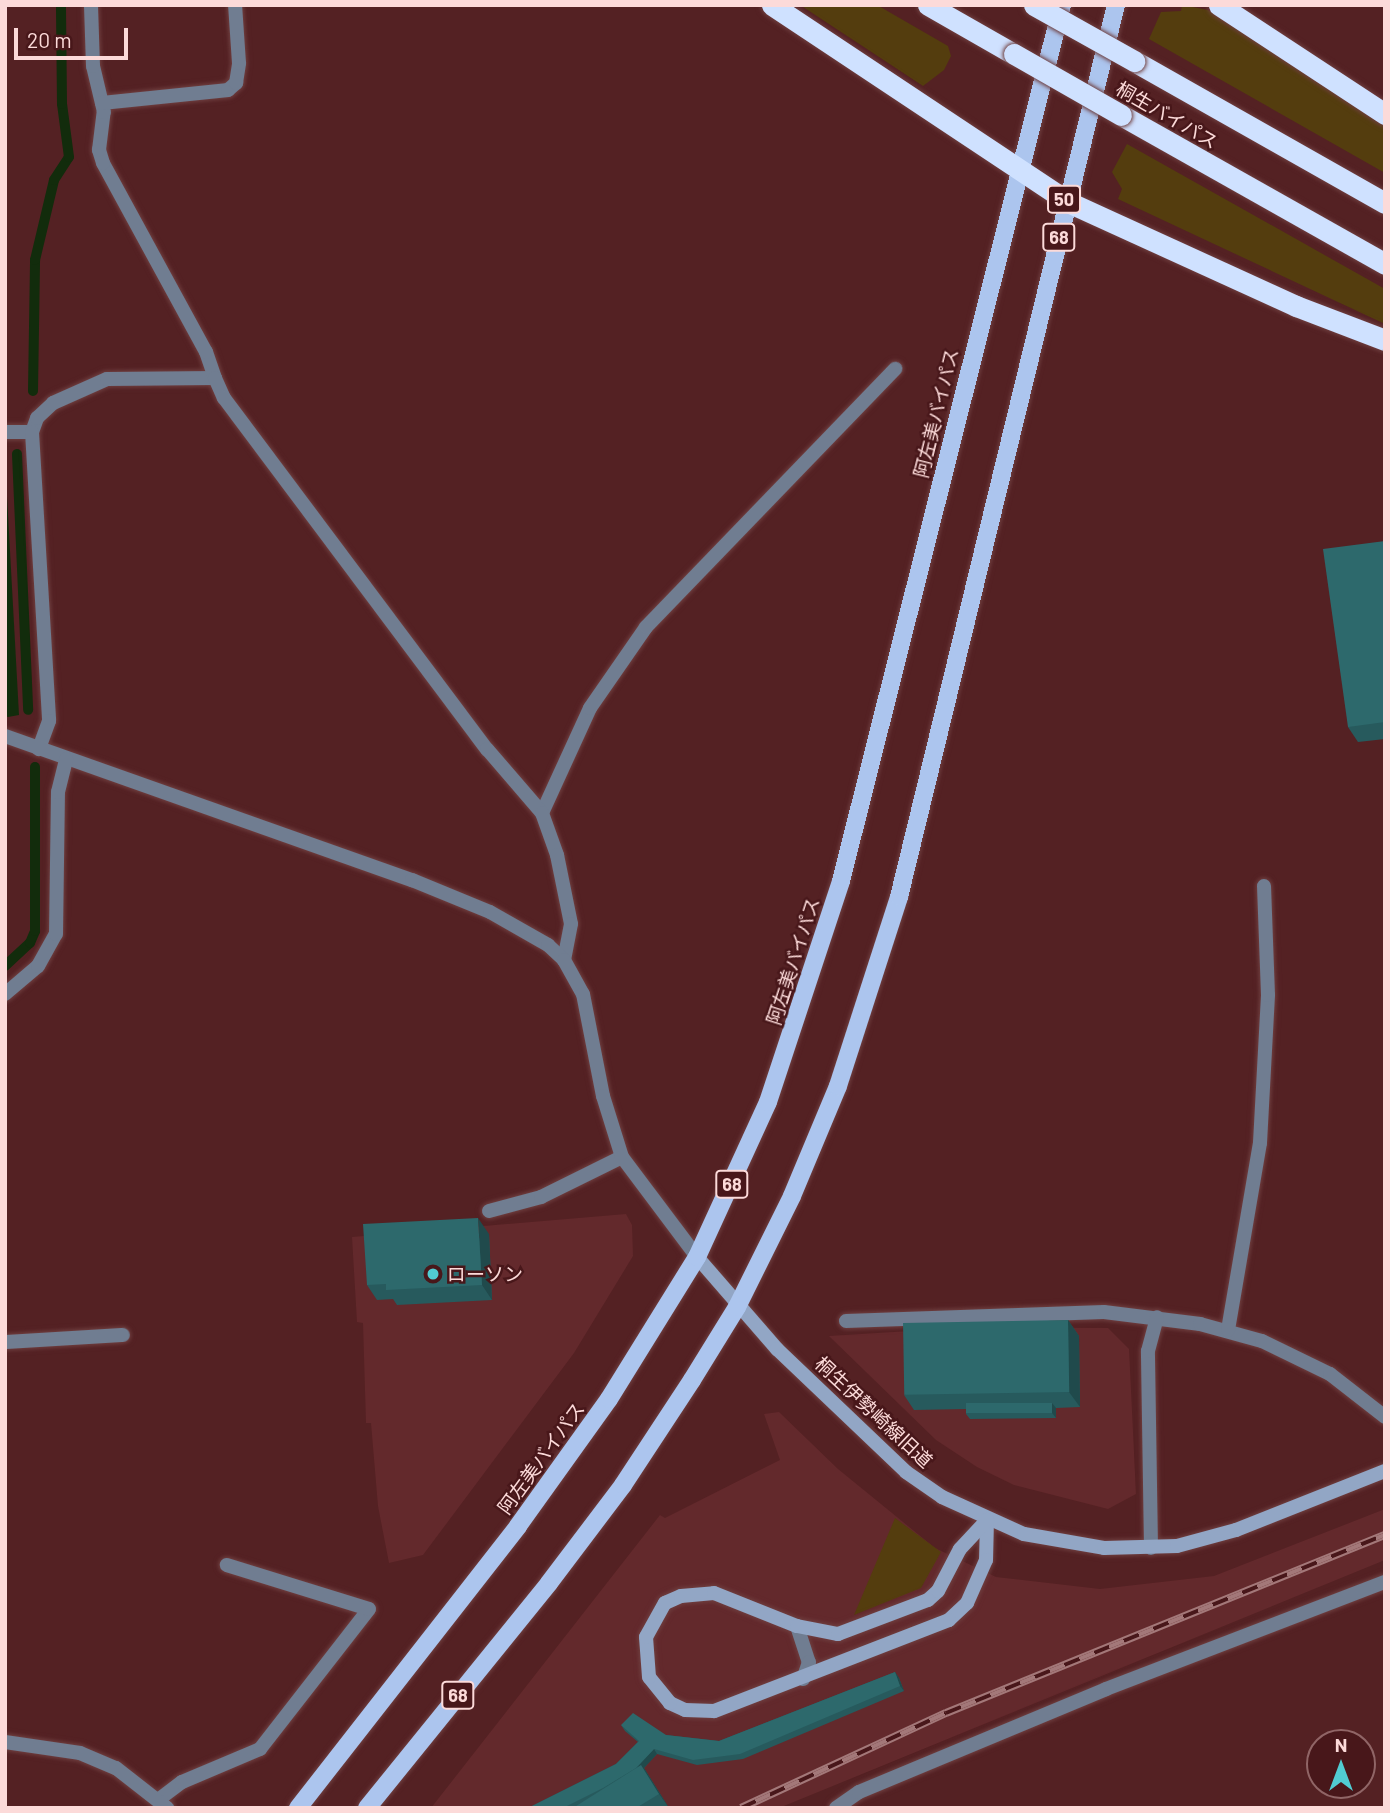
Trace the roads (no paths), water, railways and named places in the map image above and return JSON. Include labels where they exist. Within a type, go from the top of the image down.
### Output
[{"type":"highway","name":"50","points":[[772,5],[1068,202],[1296,306],[1385,340]]},
{"type":"highway","name":"桐生バイパス","points":[[928,5],[1385,264]]},
{"type":"highway","name":"桐生バイパス","points":[[1034,5],[1385,203]]},
{"type":"highway","points":[[1219,5],[1385,114]]},
{"type":"main road","name":"阿左美バイパス","points":[[298,1808],[561,1468],[697,1257],[768,1102],[841,881],[1062,5]]},
{"type":"main road","name":"68","points":[[367,1808],[623,1485],[737,1307],[792,1196],[838,1086],[899,897],[1116,5]]},
{"type":"street","points":[[91,5],[93,66],[102,103],[103,163],[206,352],[224,398],[486,749],[542,813],[557,855],[571,924],[564,960]]},
{"type":"street","points":[[102,103],[228,90],[236,83],[239,63],[235,5]]},
{"type":"street","points":[[542,813],[590,708],[646,627],[895,369]]},
{"type":"street","points":[[39,748],[49,722],[32,432],[37,418],[53,403],[97,382],[129,376],[215,377]]},
{"type":"street","points":[[5,432],[32,432]]},
{"type":"street","points":[[5,736],[412,880],[528,932],[564,960],[583,993],[603,1096],[622,1157],[697,1257]]},
{"type":"street","points":[[5,994],[38,967],[56,934],[58,792],[66,759]]},
{"type":"street","points":[[1228,1330],[1260,1143],[1268,995],[1264,886]]},
{"type":"street","points":[[489,1211],[541,1197],[622,1157]]},
{"type":"street","name":"桐生伊勢崎線旧道","points":[[697,1257],[737,1307],[906,1472],[987,1520],[1059,1542],[1151,1548],[1236,1530],[1385,1471]]},
{"type":"street","points":[[846,1321],[1104,1312],[1157,1317],[1228,1330],[1330,1374],[1385,1417]]},
{"type":"street","points":[[1151,1548],[1148,1351],[1157,1317]]},
{"type":"street","points":[[5,1342],[124,1335]]},
{"type":"street","points":[[987,1520],[986,1560],[959,1613],[803,1679],[714,1711],[685,1710],[659,1691],[649,1677],[645,1659],[646,1637],[654,1618],[665,1603],[681,1596],[714,1593],[797,1626],[838,1633],[928,1600],[938,1591],[960,1549],[987,1520]]},
{"type":"street","points":[[5,1742],[80,1753],[116,1768],[162,1804],[182,1782],[260,1749],[369,1609],[227,1565]]},
{"type":"street","points":[[836,1808],[859,1792],[1106,1689],[1385,1582]]},
{"type":"street","points":[[797,1626],[809,1662],[803,1679]]},
{"type":"waterway","points":[[33,391],[35,260],[54,180],[69,157],[62,104],[61,5]]},
{"type":"waterway","points":[[17,454],[28,710]]},
{"type":"waterway","points":[[5,966],[30,943],[35,931],[35,767]]},
{"type":"railway","points":[[741,1808],[946,1713],[1385,1535]]},
{"type":"place","name":"ローソン","points":[[433,1274]]}]
